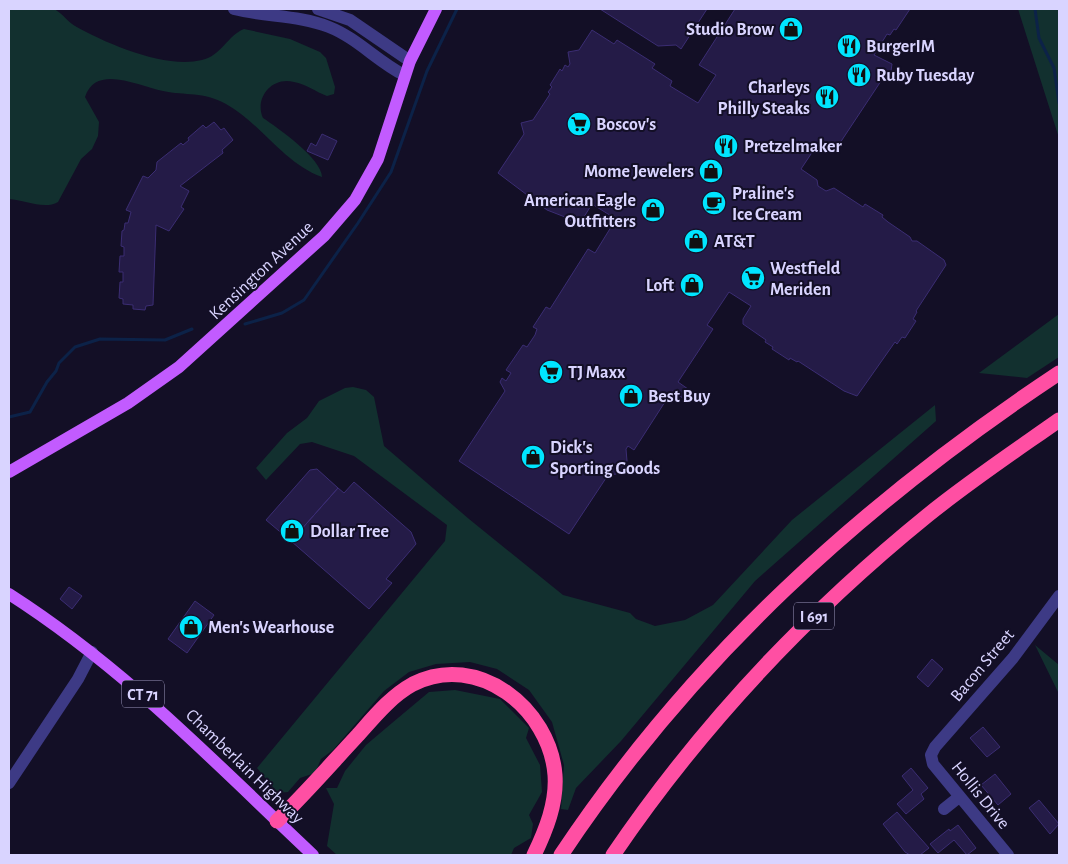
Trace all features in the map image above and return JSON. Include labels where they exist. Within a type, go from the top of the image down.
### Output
[{"type":"highway","name":"I 691","points":[[561,855],[618,774],[667,714],[716,658],[760,613],[831,546],[917,474],[983,424],[1059,373]]},
{"type":"highway","name":"I 691","points":[[613,855],[655,796],[708,731],[804,625],[927,516],[1059,420]]},
{"type":"highway","points":[[277,821],[379,712],[401,692],[427,678],[464,675],[490,683],[517,701],[534,719],[547,744],[555,772],[554,795],[548,822],[534,855]]},
{"type":"main road","name":"Kensington Avenue","points":[[9,472],[128,403],[179,367],[324,236],[355,200],[381,153],[404,75],[436,9]]},
{"type":"main road","name":"Chamberlain Highway","points":[[9,594],[92,652],[153,703],[313,855]]},
{"type":"street","points":[[234,9],[311,21],[329,27],[344,34],[404,75]]},
{"type":"street","points":[[318,9],[350,20],[410,61]]},
{"type":"street","name":"Bacon Street","points":[[931,755],[935,747],[1013,658],[1059,596]]},
{"type":"street","points":[[9,783],[78,680],[92,652]]},
{"type":"street","name":"Hollis Drive","points":[[931,755],[933,764],[1008,855]]},
{"type":"street","points":[[944,809],[959,797]]},
{"type":"green space","points":[[51,8],[75,26],[103,40],[137,53],[171,61],[187,62],[209,58],[233,36],[244,29],[290,39],[320,52],[326,58],[335,87],[334,94],[327,96],[303,84],[286,81],[279,82],[272,85],[263,96],[261,110],[263,118],[307,153],[320,170],[322,177],[308,171],[284,153],[239,112],[218,100],[202,95],[163,91],[131,82],[108,79],[99,81],[91,87],[85,97],[99,122],[98,136],[92,149],[81,159],[58,202],[41,205],[9,199],[9,9]]},
{"type":"green space","points":[[1018,9],[1059,9],[1059,138]]},
{"type":"green space","points":[[1059,314],[1059,357],[1027,378],[979,373]]},
{"type":"green space","points":[[353,387],[366,390],[374,397],[384,446],[469,519],[563,595],[630,613],[636,619],[655,626],[685,620],[713,605],[792,520],[935,405],[936,421],[755,581],[621,741],[576,788],[568,810],[561,809],[564,765],[552,722],[529,690],[497,669],[470,662],[436,664],[409,672],[384,691],[333,750],[321,759],[315,773],[300,778],[288,792],[278,793],[257,768],[445,541],[447,525],[354,456],[312,442],[300,444],[266,480],[256,468],[287,433],[307,418],[319,401],[345,388]]},
{"type":"green space","points":[[1035,645],[1059,665],[1059,694]]},
{"type":"green space","points":[[455,690],[500,699],[529,728],[526,738],[540,765],[542,792],[529,815],[533,824],[531,838],[514,848],[511,855],[337,855],[327,846],[334,804],[326,788],[337,788],[345,771],[366,745],[429,692]]},
{"type":"building","points":[[600,9],[707,9],[681,49],[676,45],[658,46]]},
{"type":"building","name":"Westfield Meriden","points":[[735,9],[910,9],[896,30],[894,29],[890,35],[887,34],[874,55],[892,64],[891,71],[881,81],[834,152],[819,142],[801,169],[817,180],[818,186],[826,191],[834,188],[863,207],[865,204],[883,215],[882,217],[910,237],[912,241],[917,241],[944,260],[946,265],[916,311],[913,319],[916,321],[905,338],[902,337],[897,344],[895,342],[857,396],[844,391],[798,361],[790,358],[789,360],[772,349],[773,347],[765,342],[766,340],[743,324],[743,319],[751,306],[729,292],[707,325],[713,329],[678,382],[695,394],[689,402],[672,391],[634,450],[628,446],[626,449],[627,461],[623,469],[616,474],[608,475],[569,534],[459,461],[505,391],[500,382],[502,378],[506,381],[511,373],[506,370],[523,345],[527,347],[535,335],[537,329],[533,327],[546,307],[550,309],[588,249],[595,253],[616,219],[592,204],[579,225],[547,210],[498,173],[524,134],[521,123],[533,120],[550,94],[548,92],[552,87],[550,85],[560,69],[562,71],[565,65],[568,67],[570,64],[568,52],[579,50],[592,30],[614,44],[617,40],[655,64],[652,68],[672,81],[670,86],[698,103],[716,75],[699,65]]},
{"type":"building","points":[[214,122],[221,130],[224,128],[233,140],[222,150],[223,153],[180,186],[189,191],[181,207],[184,209],[169,231],[156,225],[153,305],[146,306],[145,310],[133,309],[133,305],[123,304],[123,299],[119,298],[120,282],[123,282],[123,272],[119,272],[120,256],[124,256],[124,247],[121,246],[122,231],[124,230],[125,223],[128,223],[131,212],[126,210],[143,176],[148,178],[156,170],[157,162],[181,143],[183,145],[203,125],[206,128]]},
{"type":"building","points":[[322,134],[337,141],[328,160],[307,151],[311,143],[316,146]]},
{"type":"building","points":[[317,469],[338,488],[291,541],[266,520],[310,470]]},
{"type":"building","points":[[354,482],[411,532],[416,544],[386,579],[392,583],[369,609],[291,541],[338,488],[344,493]]},
{"type":"building","points":[[69,587],[82,596],[72,609],[60,599]]},
{"type":"building","name":"Men's Wearhouse","points":[[195,601],[214,615],[187,653],[168,639]]},
{"type":"building","points":[[932,659],[943,669],[928,687],[917,677]]},
{"type":"building","points":[[983,727],[1000,747],[987,757],[970,738]]},
{"type":"building","points":[[911,768],[928,788],[921,794],[924,799],[906,814],[897,804],[913,790],[902,776]]},
{"type":"building","points":[[995,774],[1011,794],[998,805],[981,785]]},
{"type":"building","points":[[1039,800],[1059,824],[1050,834],[1029,808]]},
{"type":"building","points":[[897,812],[929,848],[920,855],[910,855],[905,852],[883,824]]},
{"type":"building","points":[[958,825],[976,848],[967,855],[954,840],[938,853],[930,844],[949,829],[950,831]]},
{"type":"waterway","points":[[245,324],[282,313],[304,300],[358,223],[391,172],[427,71],[457,9]]},
{"type":"waterway","points":[[1035,9],[1039,38],[1054,68],[1059,103]]},
{"type":"waterway","points":[[9,417],[30,412],[59,363],[75,347],[100,339],[165,340],[192,329]]},
{"type":"place","name":"Studio Brow","points":[[791,29]]},
{"type":"place","name":"BurgerIM","points":[[849,46]]},
{"type":"place","name":"Ruby Tuesday","points":[[859,75]]},
{"type":"place","name":"Charleys Philly Steaks","points":[[827,97]]},
{"type":"place","name":"Boscov's","points":[[579,124]]},
{"type":"place","name":"Pretzelmaker","points":[[726,146]]},
{"type":"place","name":"Mome Jewelers","points":[[711,171]]},
{"type":"place","name":"Praline's Ice Cream","points":[[714,203]]},
{"type":"place","name":"American Eagle Outfitters","points":[[653,210]]},
{"type":"place","name":"AT&T","points":[[696,241]]},
{"type":"place","name":"Westfield Meriden","points":[[753,278]]},
{"type":"place","name":"Loft","points":[[692,285]]},
{"type":"place","name":"TJ Maxx","points":[[551,372]]},
{"type":"place","name":"Best Buy","points":[[631,396]]},
{"type":"place","name":"Dick's Sporting Goods","points":[[533,457]]},
{"type":"place","name":"Dollar Tree","points":[[292,531]]},
{"type":"place","name":"Men's Wearhouse","points":[[191,627]]}]
